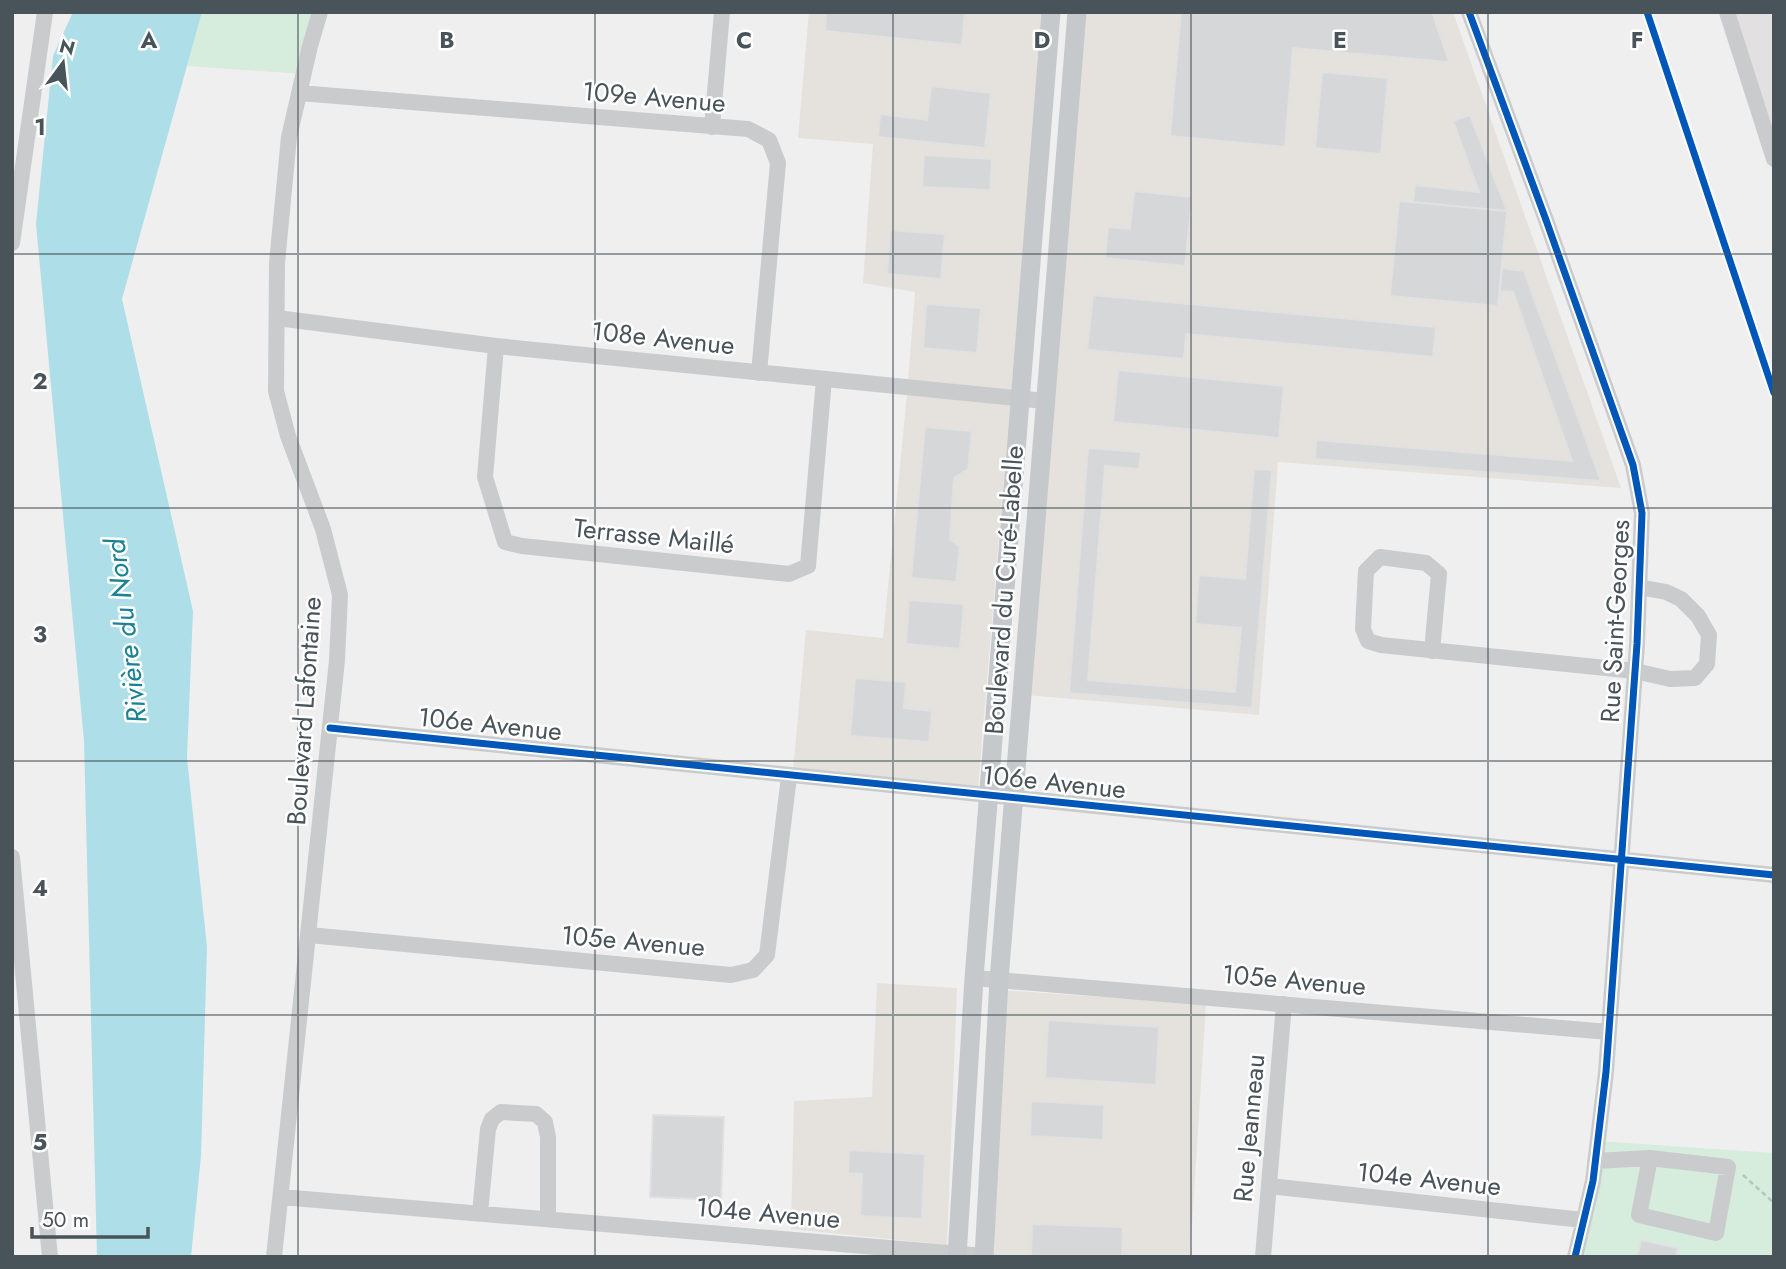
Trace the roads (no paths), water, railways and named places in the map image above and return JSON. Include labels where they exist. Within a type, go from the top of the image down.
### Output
[{"type":"main road","name":"Boulevard du Curé-Labelle","points":[[957,1256],[974,978],[1051,12]]},
{"type":"main road","name":"Boulevard du Curé-Labelle","points":[[984,1256],[999,980],[1077,12]]},
{"type":"main road","points":[[1047,68],[1073,70]]},
{"type":"street","points":[[12,243],[45,12]]},
{"type":"street","name":"Boulevard Lafontaine","points":[[274,1257],[337,660],[340,595],[323,529],[288,436],[276,391],[277,263],[289,136],[320,12]]},
{"type":"street","points":[[712,127],[722,12]]},
{"type":"street","name":"Rue Saint-Georges","points":[[1469,12],[1633,465],[1642,513],[1635,671],[1609,1032],[1595,1161],[1575,1257]]},
{"type":"street","points":[[1727,12],[1774,159]]},
{"type":"street","name":"109e Avenue","points":[[299,93],[748,129],[769,140],[778,163],[759,373]]},
{"type":"street","name":"108e Avenue","points":[[276,318],[496,346],[1045,401]]},
{"type":"street","name":"Terrasse Maillé","points":[[496,346],[485,477],[505,542],[522,547],[789,574],[808,566],[824,379]]},
{"type":"street","points":[[1432,651],[1439,574],[1426,564],[1380,557],[1366,571],[1363,629],[1368,641],[1432,651],[1635,671]]},
{"type":"street","name":"Rue Saint-Georges","points":[[1635,671],[1670,678],[1695,678],[1707,664],[1709,635],[1698,616],[1681,598],[1639,587]]},
{"type":"street","name":"106e Avenue","points":[[330,728],[789,777],[1774,875]]},
{"type":"street","name":"105e Avenue","points":[[309,935],[731,975],[753,970],[767,955],[789,777]]},
{"type":"street","points":[[12,857],[50,1257]]},
{"type":"street","name":"105e Avenue","points":[[974,978],[1609,1032]]},
{"type":"street","name":"Rue Jeanneau","points":[[1263,1257],[1284,1004]]},
{"type":"street","points":[[480,1213],[488,1129],[492,1119],[501,1112],[536,1114],[545,1122],[548,1137],[548,1218]]},
{"type":"street","points":[[1595,1161],[1650,1158],[1728,1167],[1716,1233],[1639,1215],[1650,1158]]},
{"type":"street","name":"104e Avenue","points":[[1269,1186],[1583,1220]]},
{"type":"street","name":"104e Avenue","points":[[281,1197],[548,1218],[957,1256],[984,1256]]},
{"type":"water","name":"Rivière du Nord","points":[[73,12],[202,12],[122,299],[193,611],[187,758],[207,947],[201,1156],[191,1257],[97,1257],[84,741],[36,224],[53,56]]}]
